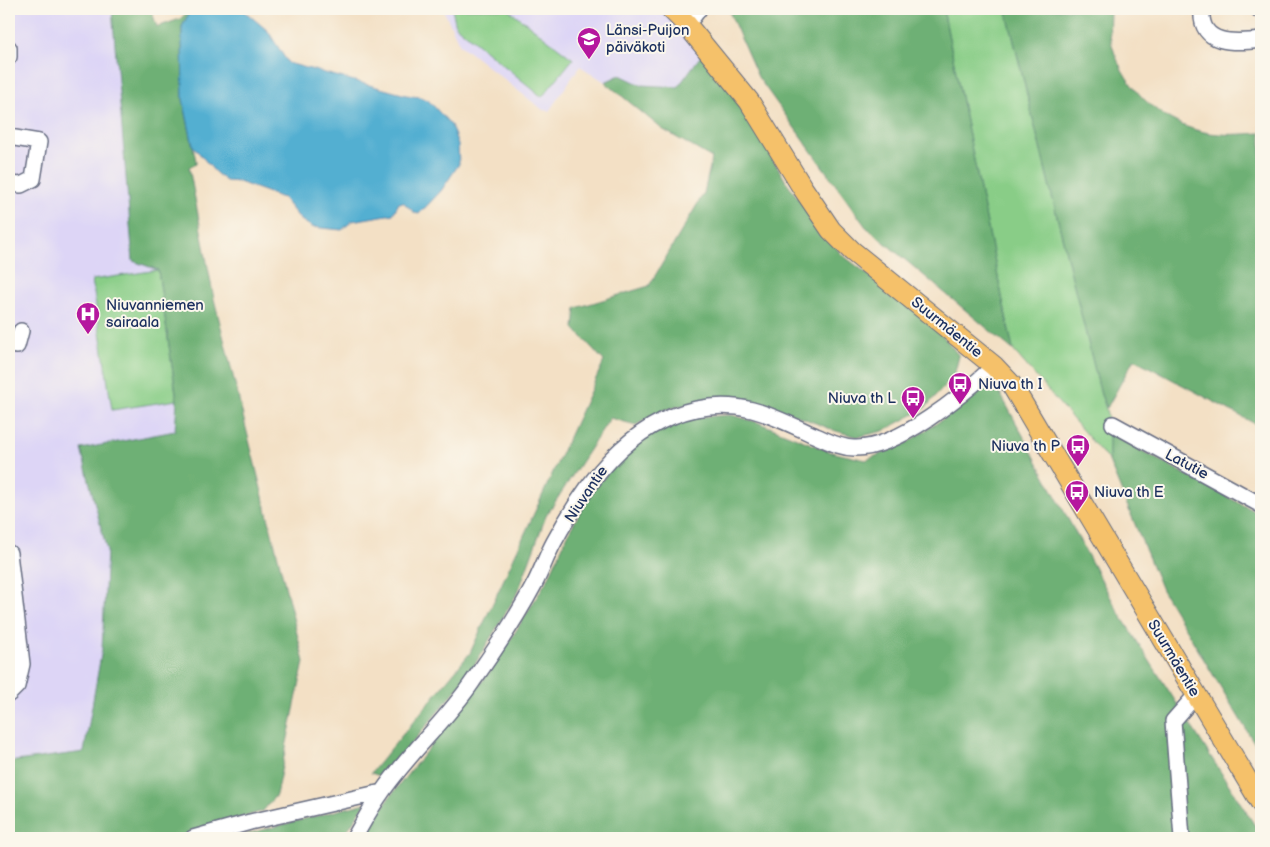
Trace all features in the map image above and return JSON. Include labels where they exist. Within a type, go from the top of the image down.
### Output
[{"type":"main road","name":"Suurmäentie","points":[[671,9],[687,25],[749,101],[831,230],[852,250],[994,366],[1011,384],[1261,803]]},
{"type":"street","points":[[687,25],[699,9]]},
{"type":"street","points":[[1202,9],[1201,19],[1207,31],[1214,38],[1238,42],[1261,40]]},
{"type":"street","points":[[9,48],[9,57]]},
{"type":"street","points":[[9,136],[39,142],[32,179],[21,186],[9,184]]},
{"type":"street","points":[[9,345],[17,346],[21,331]]},
{"type":"street","name":"Niuvantie","points":[[354,838],[382,792],[471,684],[506,633],[536,581],[554,542],[595,476],[621,448],[641,433],[662,420],[696,409],[726,404],[748,407],[839,446],[854,448],[878,446],[903,435],[971,388],[994,366]]},
{"type":"street","name":"Latutie","points":[[1113,424],[1261,504]]},
{"type":"street","points":[[9,553],[22,664],[17,686],[9,694]]},
{"type":"street","points":[[1182,838],[1173,721],[1196,695]]},
{"type":"street","points":[[193,838],[250,822],[382,792]]},
{"type":"shaded area","name":"Niuvanniemen sairaala","points":[[9,9],[112,9],[158,270],[177,400],[175,431],[81,450],[107,551],[102,649],[84,753],[9,762]]},
{"type":"shaded area","name":"Länsi-Puijon päiväkoti","points":[[443,9],[656,9],[684,27],[702,54],[678,87],[641,85],[620,75],[605,82],[580,66],[549,111],[543,110],[460,45]]},
{"type":"green space","points":[[112,9],[151,9],[157,27],[180,19],[191,9],[182,27],[183,99],[196,161],[196,164],[189,167],[214,299],[304,662],[276,795],[263,811],[174,838],[9,838],[9,762],[84,752],[102,649],[107,551],[81,449],[175,431],[177,400],[158,270],[133,261]]},
{"type":"green space","points":[[452,9],[508,9],[573,59],[542,97],[456,26]]},
{"type":"green space","points":[[728,9],[943,9],[1013,350],[866,227],[758,77]]},
{"type":"green space","points":[[943,9],[1006,9],[1106,411],[1109,427],[1109,461],[1013,350]]},
{"type":"green space","points":[[1006,9],[1110,9],[1110,36],[1122,69],[1131,84],[1156,110],[1187,127],[1204,132],[1225,134],[1261,133],[1261,427],[1134,359],[1107,408],[1101,395]]},
{"type":"green space","points":[[702,54],[737,98],[788,185],[841,254],[903,301],[944,337],[959,356],[954,376],[924,409],[883,431],[858,437],[836,431],[772,406],[734,398],[693,403],[664,410],[636,425],[610,418],[546,516],[518,592],[469,674],[390,770],[380,776],[371,773],[470,653],[604,361],[574,328],[576,308],[649,286],[704,193],[712,158],[662,129],[605,82],[620,75],[641,85],[678,87]]},
{"type":"green space","points":[[158,270],[177,400],[112,410],[92,280]]},
{"type":"green space","points":[[994,382],[1119,613],[1261,835],[1261,838],[364,838],[388,799],[493,668],[549,577],[569,532],[592,491],[617,461],[643,439],[672,423],[701,417],[731,415],[757,422],[831,452],[866,460],[905,444],[955,411]]},
{"type":"green space","points":[[1109,433],[1261,515],[1261,754],[1162,590],[1109,461]]},
{"type":"green space","points":[[366,803],[342,838],[232,838]]},
{"type":"water","points":[[191,9],[242,9],[268,31],[288,63],[428,100],[451,125],[458,145],[459,164],[441,191],[419,214],[415,213],[403,202],[399,203],[393,214],[352,221],[342,230],[312,227],[301,220],[283,198],[239,182],[226,181],[215,172],[193,146],[183,99],[182,27]]},
{"type":"place","name":"Länsi-Puijon päiväkoti","points":[[589,60]]},
{"type":"place","name":"Niuvanniemen sairaala","points":[[88,335]]},
{"type":"place","name":"Niuva th I","points":[[960,405]]},
{"type":"place","name":"Niuva th L","points":[[913,419]]},
{"type":"place","name":"Niuva th P","points":[[1078,467]]},
{"type":"place","name":"Niuva th E","points":[[1077,513]]}]
